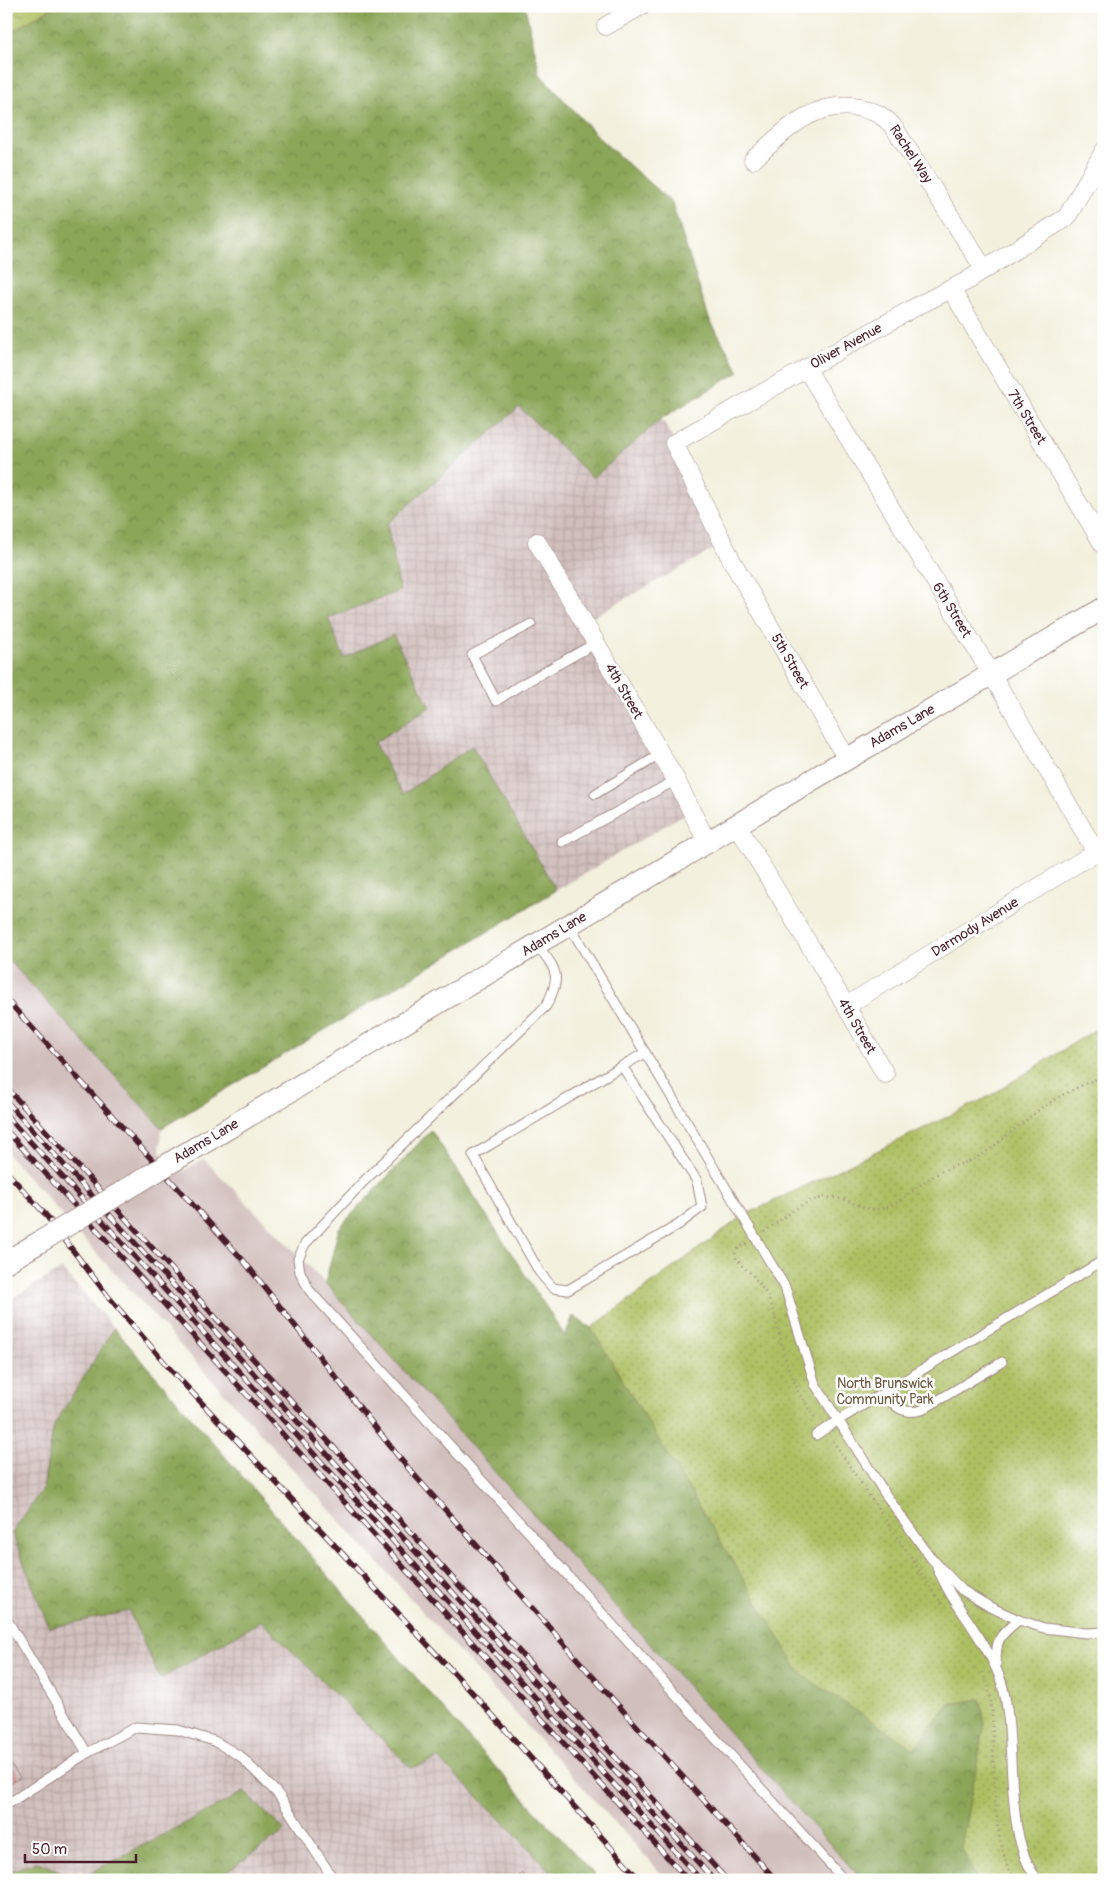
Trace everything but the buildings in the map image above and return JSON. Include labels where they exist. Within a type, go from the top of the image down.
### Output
[{"type":"street","points":[[606,26],[641,6]]},
{"type":"street","name":"Rachel Way","points":[[754,160],[786,129],[817,110],[846,105],[871,110],[886,118],[895,129],[984,269]]},
{"type":"street","name":"Oliver Avenue","points":[[733,563],[674,443],[919,305],[951,289],[1067,217],[1104,151]]},
{"type":"street","name":"7th Street","points":[[951,289],[1104,546]]},
{"type":"street","name":"6th Street","points":[[806,368],[1100,850]]},
{"type":"street","name":"4th Street","points":[[537,542],[676,780],[707,842]]},
{"type":"street","name":"5th Street","points":[[733,563],[847,758]]},
{"type":"street","name":"Adams Lane","points":[[6,1262],[847,758],[1104,608]]},
{"type":"street","name":"4th Street","points":[[737,825],[885,1074]]},
{"type":"street","name":"Darmody Avenue","points":[[846,1006],[1100,850]]},
{"type":"lane","points":[[531,624],[472,655],[496,701],[596,643]]},
{"type":"lane","points":[[595,794],[660,754]]},
{"type":"lane","points":[[562,842],[676,780]]},
{"type":"lane","points":[[569,924],[785,1287],[815,1384],[886,1495],[931,1558],[996,1668],[1002,1686],[1009,1727],[1017,1831],[1023,1852],[1038,1880]]},
{"type":"lane","points":[[537,944],[552,964],[556,977],[554,991],[546,1006],[370,1175],[305,1244],[298,1259],[300,1272],[309,1290],[844,1880]]},
{"type":"lane","points":[[622,1066],[697,1181],[702,1207],[678,1225],[568,1290],[553,1288],[540,1273],[473,1155],[622,1066],[646,1053]]},
{"type":"lane","points":[[816,1435],[1104,1260]]},
{"type":"lane","points":[[884,1393],[898,1408],[914,1412],[922,1410],[1002,1362]]},
{"type":"lane","points":[[931,1558],[962,1590],[990,1607],[1019,1620],[1044,1628],[1086,1634],[1104,1632]]},
{"type":"lane","points":[[6,1618],[87,1753]]},
{"type":"lane","points":[[996,1668],[996,1646],[1001,1634],[1019,1620]]},
{"type":"lane","points":[[6,1805],[87,1753],[136,1727],[178,1730],[214,1741],[240,1756],[278,1794],[334,1880]]},
{"type":"path","points":[[764,1233],[802,1205],[815,1198],[826,1196],[838,1198],[874,1210],[896,1203],[930,1178],[952,1167],[966,1164],[984,1153],[1063,1094],[1104,1076]]},
{"type":"path","points":[[748,1244],[739,1248],[735,1253],[735,1257],[752,1274],[767,1295],[773,1309],[786,1361],[798,1390],[816,1420]]},
{"type":"path","points":[[833,1441],[948,1613]]},
{"type":"path","points":[[982,1668],[991,1700],[997,1818],[1001,1844],[1006,1862],[1016,1880]]},
{"type":"shaded area","points":[[519,407],[593,478],[662,418],[725,543],[584,622],[693,809],[552,893],[555,888],[403,794],[374,743],[430,707],[344,658],[328,618],[400,591],[387,524]]},
{"type":"shaded area","points":[[6,957],[162,1128],[160,1151],[177,1174],[204,1159],[325,1283],[862,1880],[667,1880],[6,1152]]},
{"type":"shaded area","points":[[62,1269],[114,1328],[54,1425],[43,1488],[12,1533],[129,1611],[160,1679],[261,1621],[411,1768],[439,1759],[508,1826],[558,1880],[6,1880],[6,1302]]},
{"type":"green space","points":[[6,6],[55,6],[6,35]]},
{"type":"green space","points":[[55,6],[525,6],[540,74],[601,140],[672,203],[709,318],[739,372],[662,418],[593,478],[519,407],[387,524],[400,591],[328,618],[344,658],[393,635],[430,707],[374,743],[403,794],[472,746],[555,888],[552,893],[162,1128],[6,957],[6,35]]},
{"type":"green space","name":"North Brunswick Community Park","points":[[1104,1024],[1104,1880],[977,1880],[961,1847],[985,1723],[980,1699],[949,1704],[914,1749],[801,1674],[591,1328],[743,1216],[990,1096]]},
{"type":"green space","points":[[431,1130],[565,1336],[573,1316],[591,1328],[914,1749],[949,1704],[980,1699],[985,1723],[961,1847],[977,1880],[862,1880],[325,1283],[339,1228]]},
{"type":"green space","points":[[114,1328],[466,1735],[599,1880],[558,1880],[508,1826],[439,1759],[411,1768],[261,1621],[160,1679],[129,1611],[49,1628],[12,1533],[43,1488],[54,1425]]},
{"type":"green space","points":[[244,1792],[285,1831],[215,1880],[6,1880],[6,1872],[38,1862],[79,1879]]},
{"type":"railway","points":[[6,999],[243,1260],[402,1461],[776,1880]]},
{"type":"railway","points":[[6,1087],[727,1880]]},
{"type":"railway","points":[[6,1101],[714,1880]]},
{"type":"railway","points":[[6,1115],[701,1880]]},
{"type":"railway","points":[[6,1130],[688,1880]]},
{"type":"railway","points":[[6,1171],[45,1214],[107,1295],[171,1370],[469,1689],[640,1880]]}]
